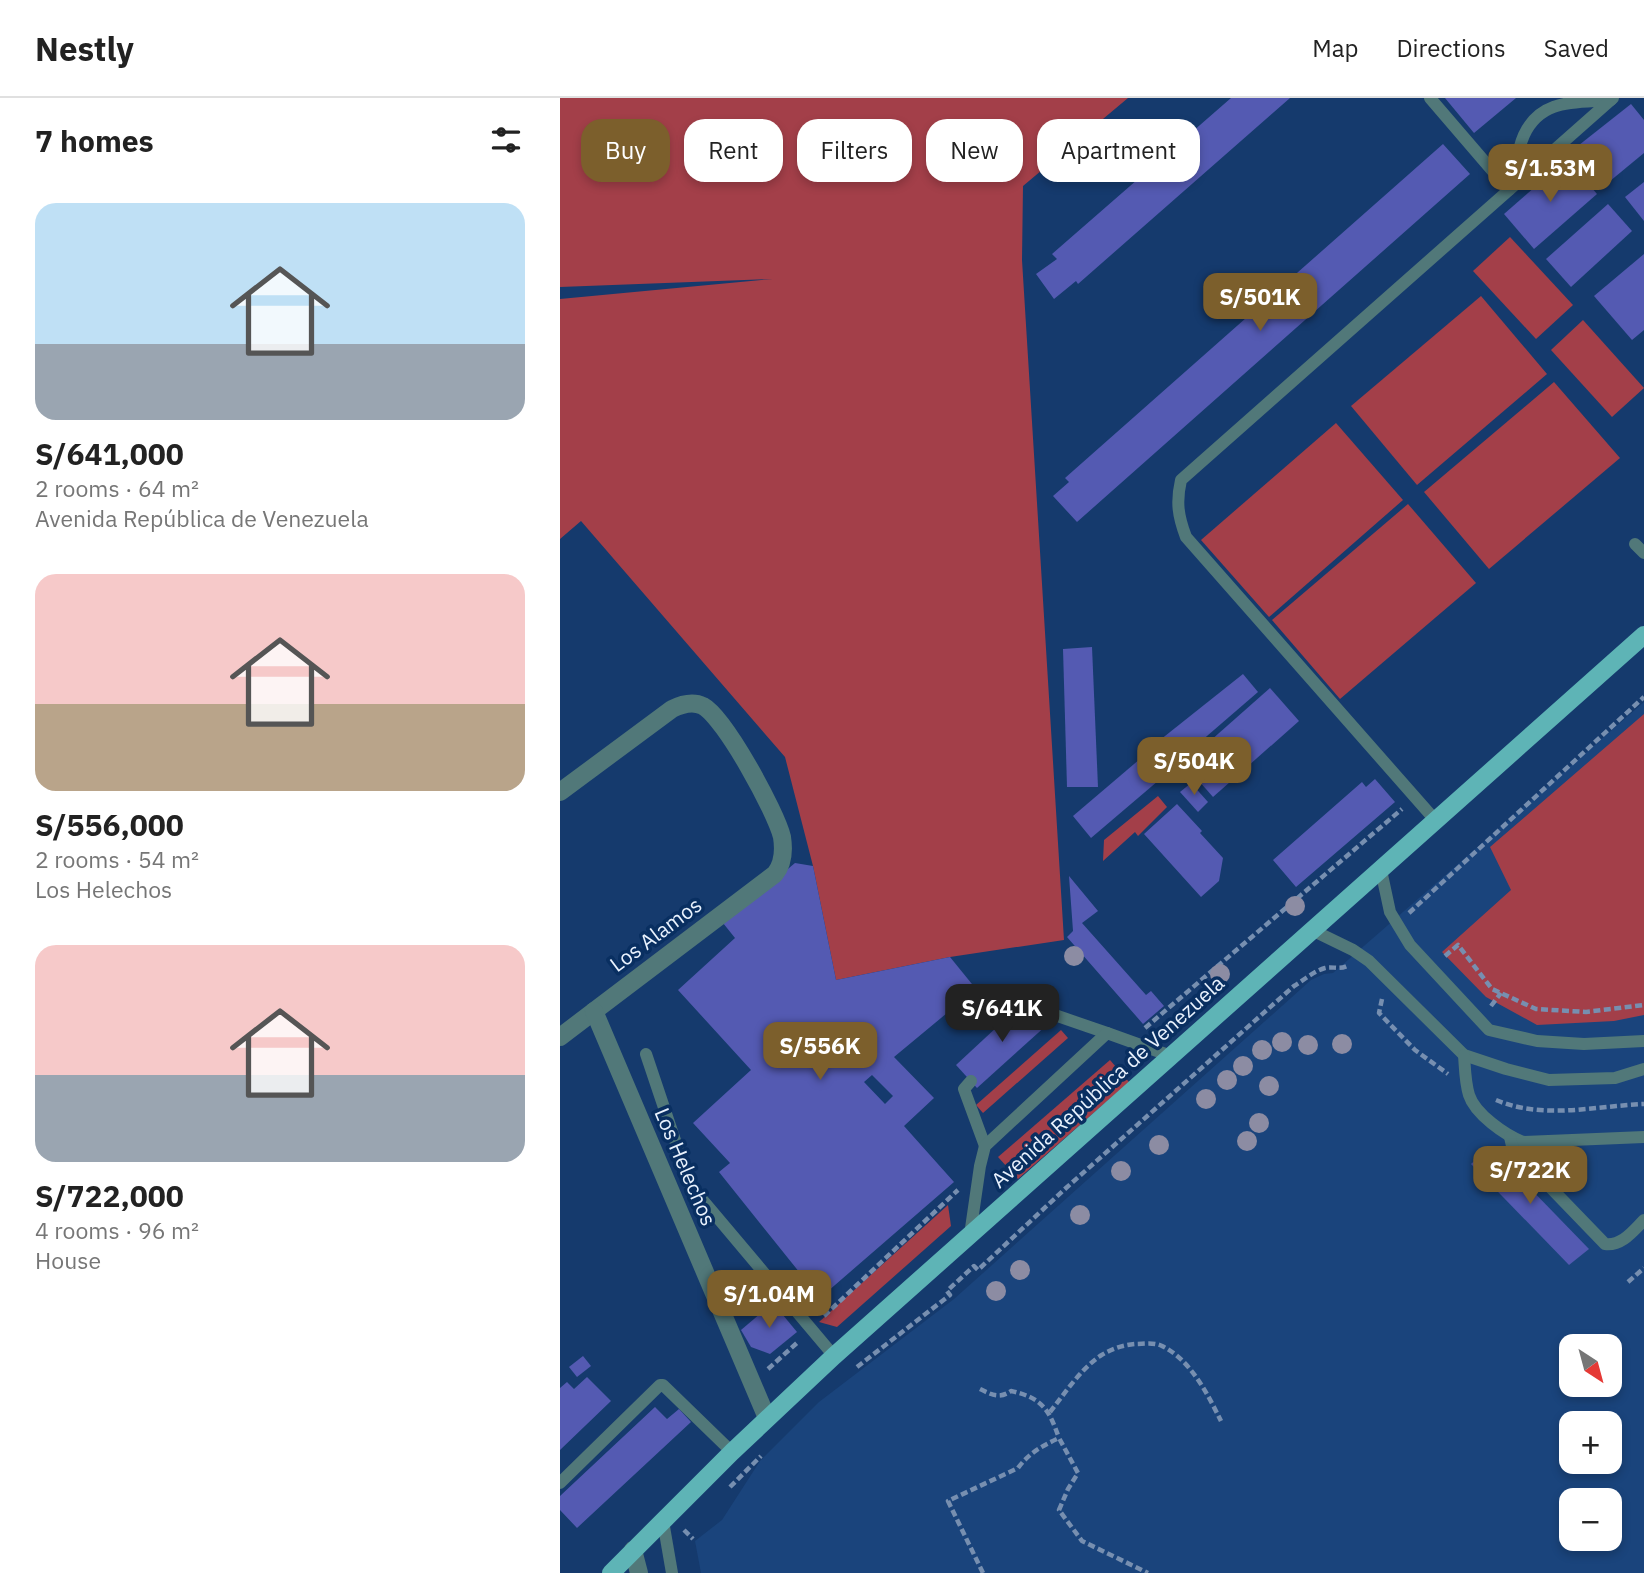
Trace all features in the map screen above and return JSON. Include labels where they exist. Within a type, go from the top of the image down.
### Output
[{"type":"main road","name":"Avenida República de Venezuela","points":[[611,1573],[732,1452],[834,1356],[1644,635]]},
{"type":"street","name":"Los Alamos","points":[[560,792],[672,709],[685,704],[699,704],[708,708],[718,721],[761,789],[777,822],[782,845],[779,869],[560,1037]]},
{"type":"street","name":"Los Helechos","points":[[594,1011],[767,1418]]},
{"type":"street","points":[[634,1550],[639,1573]]},
{"type":"lane","points":[[1430,98],[1509,190]]},
{"type":"lane","points":[[1523,178],[1517,156],[1525,132],[1545,108],[1562,103],[1611,99]]},
{"type":"lane","points":[[1436,821],[1186,537],[1176,501],[1181,480],[1611,99]]},
{"type":"lane","points":[[1381,870],[1390,912],[1410,945],[1489,1030],[1549,1042],[1584,1044],[1644,1041]]},
{"type":"lane","points":[[1314,930],[1361,956],[1464,1055],[1549,1080],[1615,1078],[1644,1069]]},
{"type":"lane","points":[[1042,1017],[1049,1013],[1171,1056]]},
{"type":"lane","points":[[970,1235],[985,1146],[1107,1033]]},
{"type":"lane","points":[[646,1054],[690,1185],[834,1356]]},
{"type":"lane","points":[[1464,1055],[1469,1098],[1496,1129],[1510,1137],[1524,1142],[1644,1136]]},
{"type":"lane","points":[[971,1081],[964,1089],[985,1146]]},
{"type":"lane","points":[[1510,1137],[1512,1146],[1520,1156],[1605,1244],[1620,1242],[1644,1220]]},
{"type":"lane","points":[[560,1483],[660,1385],[732,1452]]},
{"type":"lane","points":[[663,1521],[672,1573]]},
{"type":"path","points":[[1397,923],[1644,697]]},
{"type":"path","points":[[1122,1037],[1143,1030],[1414,799]]},
{"type":"path","points":[[1431,967],[1458,945],[1492,989],[1536,1009],[1586,1012],[1644,1005]]},
{"type":"path","points":[[852,1371],[950,1295],[947,1291],[974,1266],[978,1270],[1066,1188],[1294,986],[1318,970],[1329,967],[1337,970],[1345,968],[1361,956]]},
{"type":"path","points":[[752,1384],[980,1166]]},
{"type":"path","points":[[1628,1282],[1644,1268]]},
{"type":"path","points":[[1049,1412],[1099,1357],[1112,1349],[1152,1343],[1162,1346],[1187,1367],[1207,1394],[1221,1421]]},
{"type":"path","points":[[980,1389],[995,1396],[1004,1396],[1011,1391],[1023,1394],[1049,1412],[1078,1474],[1059,1510],[1082,1541],[1148,1573]]},
{"type":"path","points":[[983,1573],[948,1501],[1018,1468],[1026,1457],[1041,1446],[1059,1438]]},
{"type":"path","points":[[722,1495],[751,1469],[766,1451]]},
{"type":"path","points":[[692,1521],[683,1530],[693,1539]]},
{"type":"shaded area","points":[[560,98],[1128,98],[1103,119],[1037,119],[1037,174],[1023,186],[1022,260],[1064,940],[950,957],[836,980],[813,866],[785,757],[581,521],[560,539],[560,299],[773,279],[560,287]]},
{"type":"shaded area","points":[[1510,237],[1573,305],[1536,339],[1473,271]]},
{"type":"shaded area","points":[[1481,296],[1547,374],[1417,485],[1351,406]]},
{"type":"shaded area","points":[[1583,320],[1644,388],[1612,417],[1551,350]]},
{"type":"shaded area","points":[[1554,382],[1620,458],[1489,569],[1424,492]]},
{"type":"shaded area","points":[[1336,423],[1403,500],[1269,617],[1201,540]]},
{"type":"shaded area","points":[[1408,504],[1476,583],[1340,699],[1272,620]]},
{"type":"shaded area","points":[[1644,702],[1644,1573],[701,1573],[695,1541],[722,1520],[760,1461],[819,1402],[954,1299],[1311,980],[1333,973]]},
{"type":"shaded area","points":[[1644,714],[1644,1015],[1614,1021],[1537,1025],[1486,997],[1442,952],[1511,890],[1490,847]]},
{"type":"shaded area","points":[[1158,796],[1167,807],[1138,836],[1135,832],[1103,861],[1104,840]]},
{"type":"shaded area","points":[[1061,1030],[1068,1038],[983,1113],[976,1105]]},
{"type":"shaded area","points":[[1110,1060],[1129,1082],[1018,1179],[998,1157]]},
{"type":"shaded area","points":[[948,1205],[951,1226],[837,1327],[819,1322]]},
{"type":"building","points":[[1231,98],[1290,98],[1200,177],[1200,125]]},
{"type":"building","points":[[1445,98],[1516,98],[1474,133]]},
{"type":"building","points":[[1631,104],[1644,120],[1644,153],[1604,186],[1574,149]]},
{"type":"building","points":[[1443,144],[1470,174],[1077,522],[1053,496],[1069,482],[1065,478]]},
{"type":"building","points":[[1567,159],[1597,194],[1534,249],[1504,214]]},
{"type":"building","points":[[1135,182],[1194,182],[1078,284],[1076,281],[1054,299],[1036,274],[1057,259],[1052,254]]},
{"type":"building","points":[[1644,182],[1644,221],[1625,197]]},
{"type":"building","points":[[1608,204],[1632,231],[1571,287],[1546,259]]},
{"type":"building","points":[[1644,254],[1644,330],[1632,340],[1594,296]]},
{"type":"building","points":[[1092,647],[1098,787],[1067,787],[1063,649]]},
{"type":"building","points":[[1243,674],[1258,692],[1178,761],[1160,740]]},
{"type":"building","points":[[1270,688],[1299,721],[1213,797],[1184,764]]},
{"type":"building","points":[[1147,753],[1165,775],[1091,838],[1073,816]]},
{"type":"building","points":[[1375,779],[1395,802],[1296,887],[1273,860],[1362,782],[1366,787]]},
{"type":"building","points":[[1191,783],[1208,802],[1198,812],[1180,792]]},
{"type":"building","points":[[1177,804],[1223,858],[1219,881],[1201,897],[1144,834]]},
{"type":"building","points":[[795,863],[813,866],[836,980],[950,957],[976,989],[894,1057],[934,1098],[904,1126],[954,1182],[820,1298],[719,1172],[730,1163],[693,1123],[751,1070],[678,990],[735,938],[723,923]],"holes":[[[872,1075],[893,1096],[885,1104],[864,1082]]]},
{"type":"building","points":[[1069,876],[1098,911],[1082,923],[1146,995],[1151,991],[1164,1006],[1143,1024],[1067,937],[1073,931]]},
{"type":"building","points":[[1026,1000],[1048,1024],[977,1088],[956,1065]]},
{"type":"building","points":[[1490,1147],[1589,1249],[1569,1265],[1471,1164]]},
{"type":"building","points":[[773,1303],[797,1332],[770,1354],[751,1347],[741,1330]]},
{"type":"building","points":[[583,1356],[591,1366],[577,1377],[569,1367]]},
{"type":"building","points":[[587,1377],[611,1401],[560,1450],[560,1388],[567,1382],[574,1389]]},
{"type":"building","points":[[655,1407],[667,1419],[679,1409],[691,1422],[577,1528],[560,1510],[560,1496]]}]
